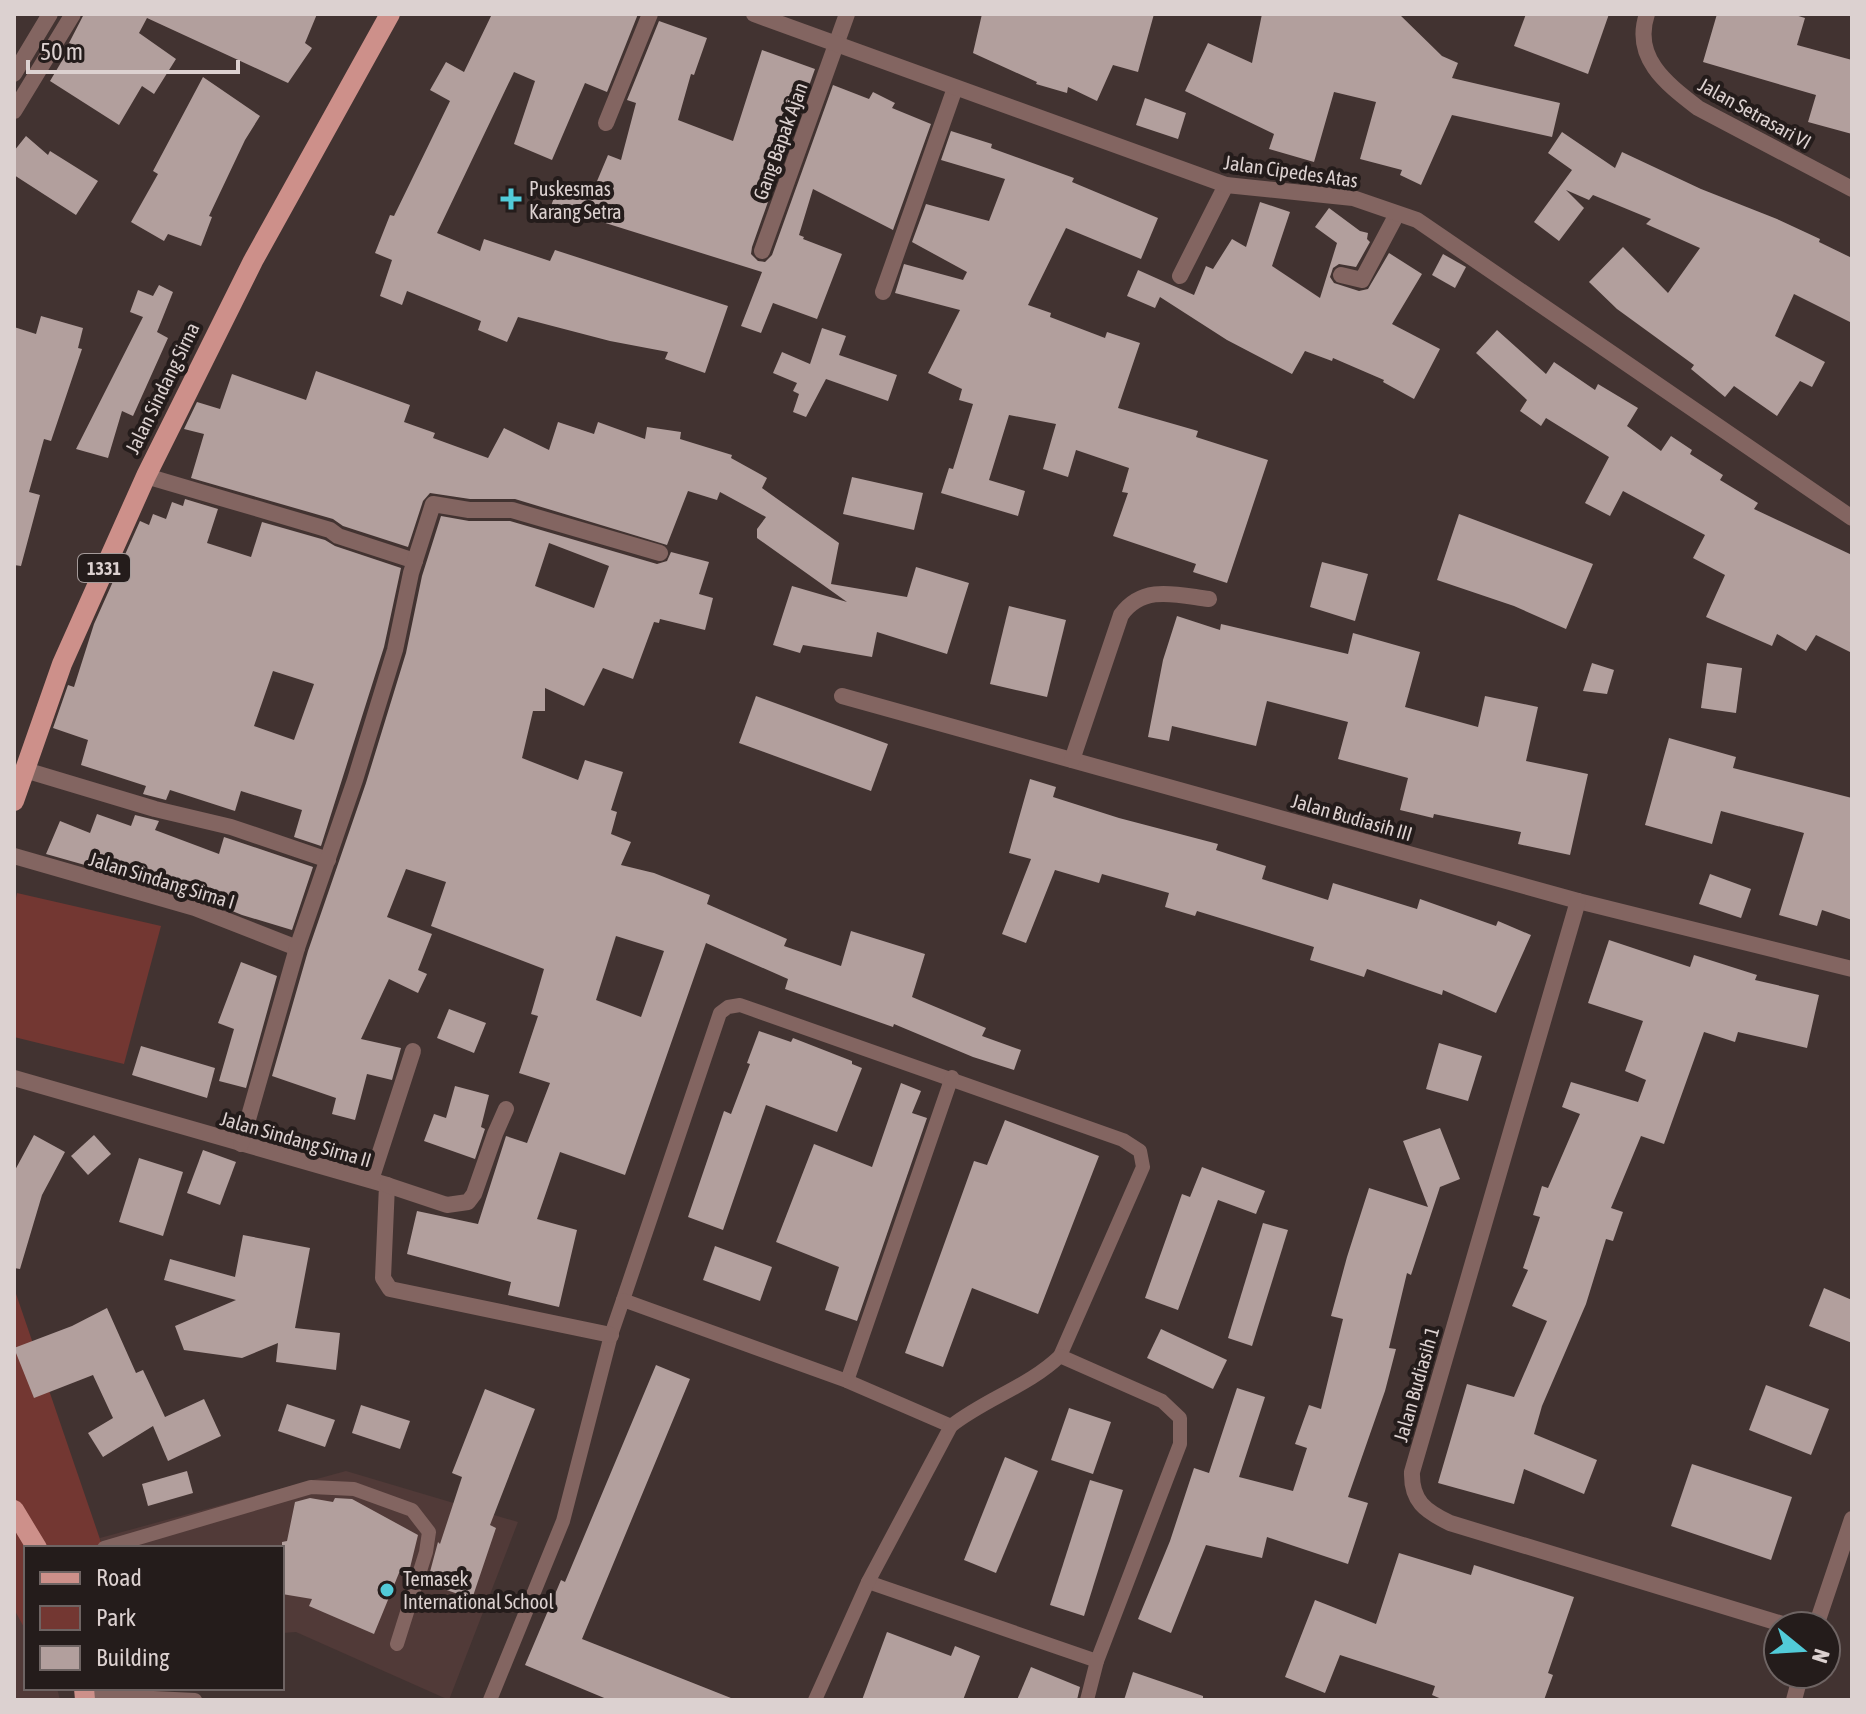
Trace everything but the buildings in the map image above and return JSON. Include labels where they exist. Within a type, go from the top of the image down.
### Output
[{"type":"main road","name":"Jalan Sindang Sirna","points":[[14,801],[62,664],[146,476],[253,261],[390,14]]},
{"type":"main road","points":[[14,1510],[36,1546]]},
{"type":"street","points":[[14,74],[50,14]]},
{"type":"street","points":[[14,111],[73,14]]},
{"type":"street","points":[[606,123],[650,14]]},
{"type":"street","name":"Jalan Cipedes Atas","points":[[754,14],[1226,185],[1353,198],[1417,220],[1852,518]]},
{"type":"street","name":"Gang Bapak Ajan","points":[[762,251],[847,14]]},
{"type":"street","name":"Jalan Setrasari VI","points":[[1647,14],[1642,28],[1651,66],[1677,92],[1698,108],[1852,189]]},
{"type":"street","points":[[883,292],[955,88]]},
{"type":"street","points":[[1180,276],[1226,185]]},
{"type":"street","points":[[1341,275],[1362,281],[1397,214]]},
{"type":"street","points":[[146,476],[330,530],[338,536],[415,561]]},
{"type":"street","points":[[241,1144],[297,948],[395,650],[415,561],[434,503],[469,510],[512,510],[660,553]]},
{"type":"street","points":[[1072,760],[1121,615],[1127,607],[1136,599],[1154,593],[1209,599]]},
{"type":"street","name":"Jalan Budiasih III","points":[[842,696],[1578,901],[1852,969]]},
{"type":"street","points":[[25,770],[155,809],[231,827],[328,860]]},
{"type":"street","name":"Jalan Sindang Sirna I","points":[[14,856],[195,908],[297,948]]},
{"type":"street","name":"Jalan Budiasih 1","points":[[1578,901],[1412,1472],[1413,1491],[1425,1510],[1450,1523],[1762,1618]]},
{"type":"street","points":[[413,1051],[379,1183],[447,1205],[468,1202],[474,1194],[506,1109]]},
{"type":"street","name":"Jalan Sindang Sirna II","points":[[14,1078],[379,1183],[383,1278],[390,1289],[611,1335]]},
{"type":"street","points":[[1821,1610],[1852,1519]]},
{"type":"lane","points":[[490,1700],[563,1521],[611,1335],[720,1013],[728,1007],[740,1005],[952,1077],[1123,1140],[1140,1151],[1143,1167],[1060,1356],[1047,1368],[951,1426],[868,1582],[815,1700]]},
{"type":"lane","points":[[847,1381],[952,1077]]},
{"type":"lane","points":[[623,1300],[847,1381],[951,1426]]},
{"type":"lane","points":[[1060,1356],[1162,1401],[1180,1418],[1180,1444],[1097,1661],[1087,1700]]},
{"type":"lane","points":[[111,1546],[311,1487],[354,1489],[412,1510],[429,1532],[426,1552],[397,1644]]},
{"type":"lane","points":[[868,1582],[1097,1661]]},
{"type":"lane","points":[[85,1693],[195,1700]]},
{"type":"shaded area","name":"Temasek International School","points":[[346,1471],[518,1522],[449,1700],[296,1632],[284,1633],[284,1546],[102,1546],[100,1538]]},
{"type":"shaded area","points":[[14,1597],[24,1614],[24,1690],[58,1690],[60,1700],[14,1700]]},
{"type":"green space","points":[[17,893],[161,926],[124,1064],[14,1037],[14,909]]},
{"type":"green space","points":[[14,1288],[102,1546],[24,1546],[24,1627],[14,1609]]},
{"type":"place","name":"Puskesmas Karang Setra","points":[[511,199]]},
{"type":"place","name":"Temasek International School","points":[[387,1590]]}]
